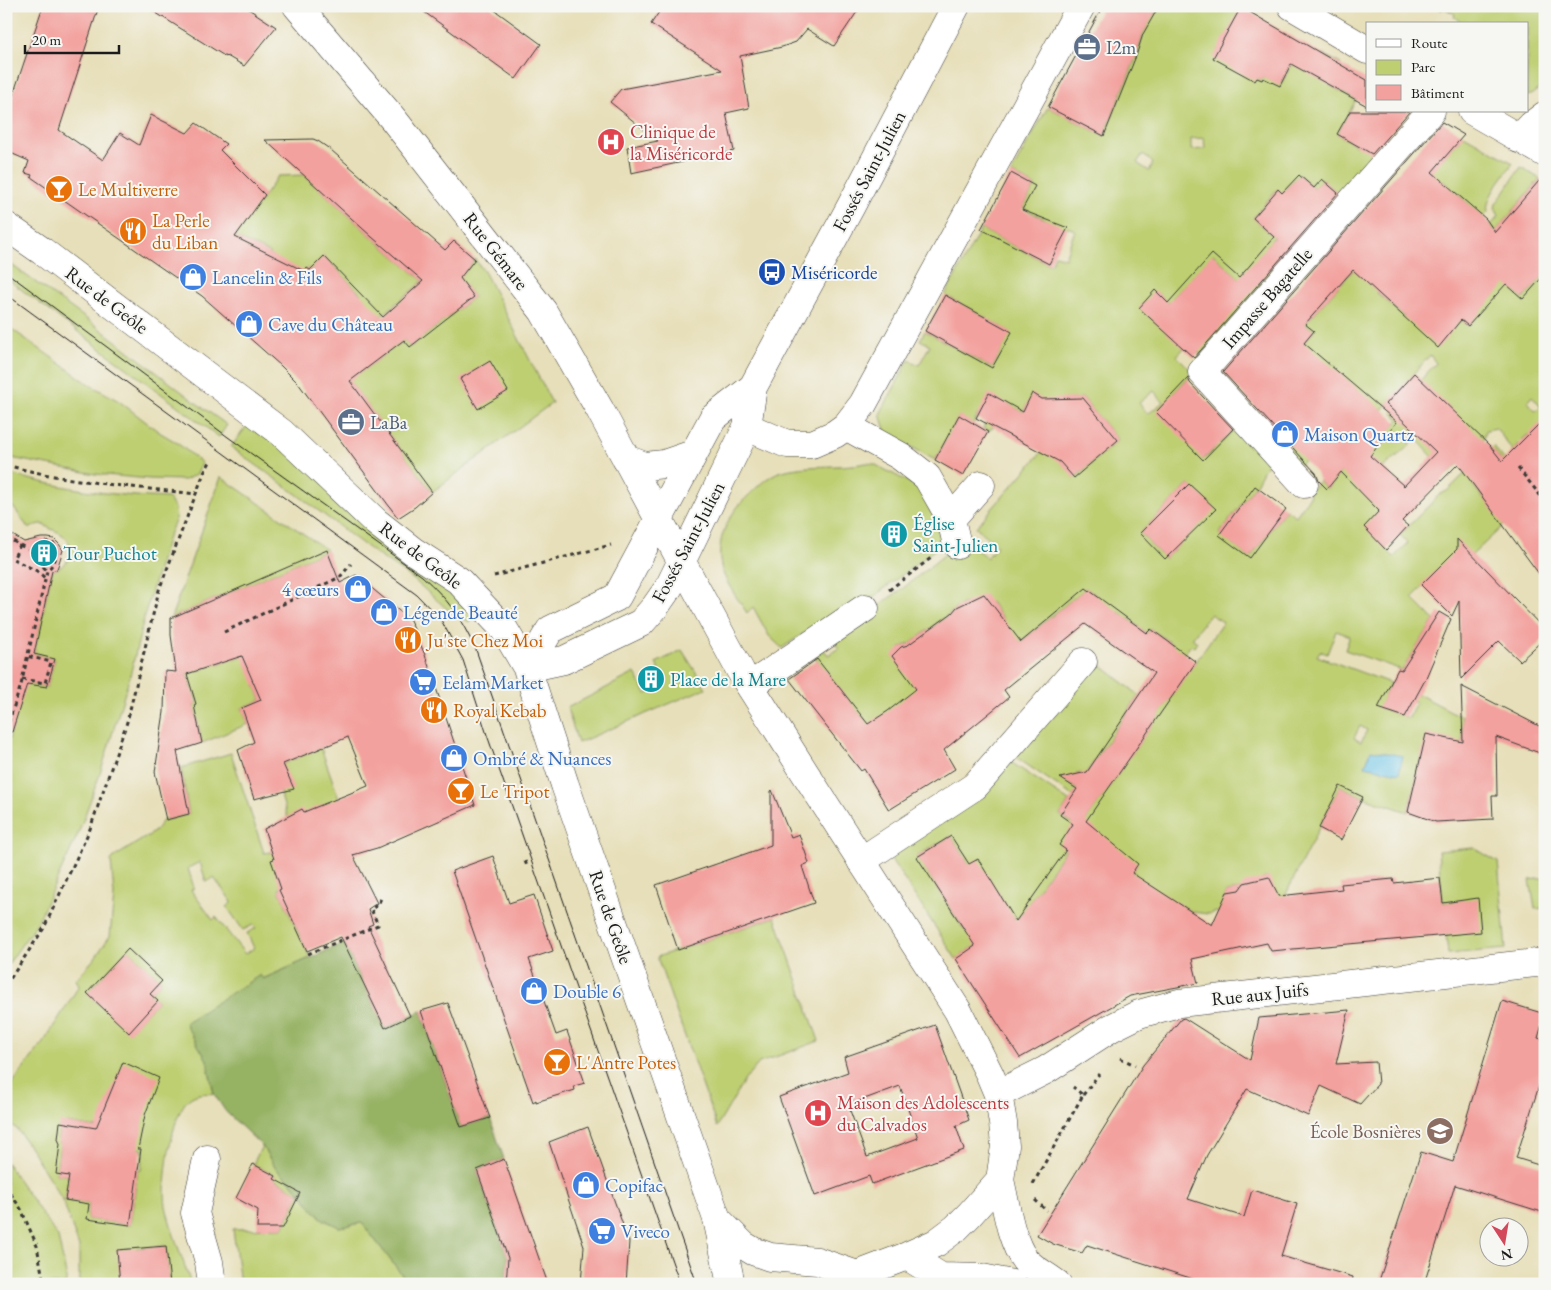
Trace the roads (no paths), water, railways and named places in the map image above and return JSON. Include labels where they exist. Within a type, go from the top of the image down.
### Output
[{"type":"main road","name":"Rue Gémare","points":[[297,6],[394,120],[543,311],[600,410],[658,520],[750,686],[958,1011],[998,1094]]},
{"type":"main road","name":"Fossés Saint-Julien","points":[[527,668],[564,660],[641,623],[669,587],[747,427],[753,387],[956,6]]},
{"type":"main road","points":[[863,428],[863,404],[1081,6]]},
{"type":"main road","points":[[1292,6],[1366,49]]},
{"type":"main road","name":"Impasse Bagatelle","points":[[1304,484],[1202,372],[1430,112]]},
{"type":"main road","points":[[1474,112],[1545,154]]},
{"type":"main road","points":[[1519,139],[1545,115]]},
{"type":"main road","name":"Rue de Geôle","points":[[6,226],[275,428],[376,522],[413,551],[458,580],[504,629],[527,668],[565,785],[717,1219],[731,1284]]},
{"type":"main road","name":"Fossés Saint-Julien","points":[[527,668],[550,630],[617,597],[713,418],[753,387]]},
{"type":"main road","points":[[747,427],[787,444],[800,445],[812,444],[825,440],[835,434],[863,428],[927,477],[955,534],[981,485]]},
{"type":"main road","points":[[626,459],[645,466],[664,464],[693,454]]},
{"type":"main road","points":[[750,686],[865,608]]},
{"type":"main road","points":[[861,861],[975,786],[1083,662]]},
{"type":"main road","name":"Rue aux Juifs","points":[[998,1094],[1052,1067],[1111,1028],[1139,1014],[1180,1003],[1545,962]]},
{"type":"main road","points":[[998,1094],[1005,1146],[1000,1180],[1014,1238],[1026,1260],[1057,1284]]},
{"type":"main road","points":[[206,1159],[195,1213],[209,1262],[212,1284]]},
{"type":"main road","points":[[717,1219],[742,1245],[753,1251],[770,1257],[817,1261],[852,1280],[936,1243],[956,1228],[1000,1180]]},
{"type":"main road","points":[[907,1256],[941,1277],[982,1278],[1012,1284]]},
{"type":"water","points":[[1371,750],[1403,756],[1399,773],[1365,766]]},
{"type":"tram line","points":[[6,272],[228,437],[422,576],[440,593],[453,610],[476,650],[697,1284]]},
{"type":"tram line","points":[[6,294],[417,595],[441,620],[463,660],[487,735],[680,1284]]},
{"type":"place","name":"I2m","points":[[1087,47]]},
{"type":"place","name":"Clinique de la Miséricorde","points":[[611,142]]},
{"type":"place","name":"Le Multiverre","points":[[59,189]]},
{"type":"place","name":"La Perle du Liban","points":[[133,231]]},
{"type":"place","name":"Miséricorde","points":[[772,272]]},
{"type":"place","name":"Lancelin & Fils","points":[[193,277]]},
{"type":"place","name":"Cave du Château","points":[[249,324]]},
{"type":"place","name":"LaBa","points":[[351,422]]},
{"type":"place","name":"Maison Quartz","points":[[1285,434]]},
{"type":"place","name":"Église Saint-Julien","points":[[894,534]]},
{"type":"place","name":"Tour Puchot","points":[[44,553]]},
{"type":"place","name":"4 cœurs","points":[[358,589]]},
{"type":"place","name":"Légende Beauté","points":[[384,612]]},
{"type":"place","name":"Ju'ste Chez Moi","points":[[408,640]]},
{"type":"place","name":"Place de la Mare","points":[[651,679]]},
{"type":"place","name":"Eelam Market","points":[[423,682]]},
{"type":"place","name":"Royal Kebab","points":[[434,710]]},
{"type":"place","name":"Ombré & Nuances","points":[[454,758]]},
{"type":"place","name":"Le Tripot","points":[[461,791]]},
{"type":"place","name":"Double 6","points":[[534,991]]},
{"type":"place","name":"L'Antre Potes","points":[[557,1062]]},
{"type":"place","name":"Maison des Adolescents du Calvados","points":[[818,1113]]},
{"type":"place","name":"École Bosnières","points":[[1440,1131]]},
{"type":"place","name":"Copifac","points":[[586,1185]]},
{"type":"place","name":"Viveco","points":[[602,1231]]}]
